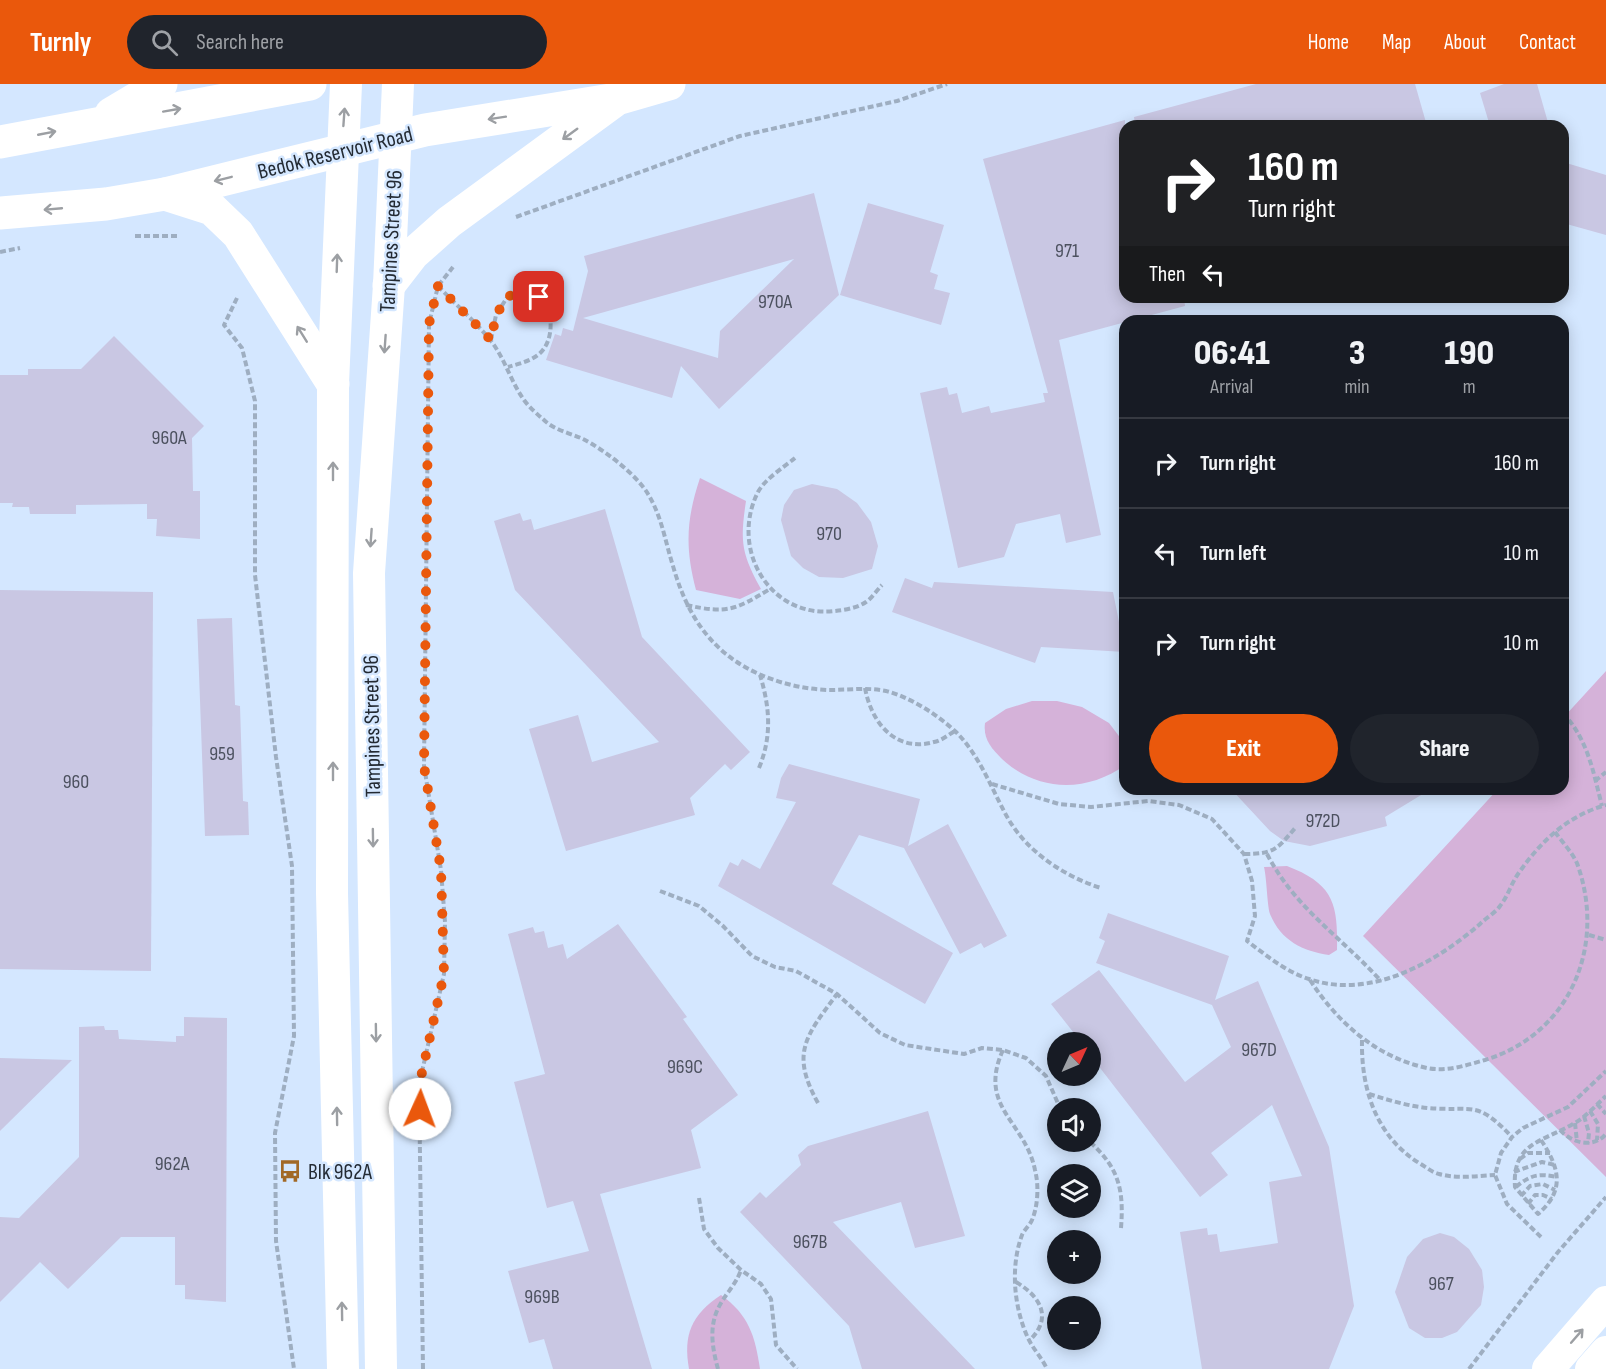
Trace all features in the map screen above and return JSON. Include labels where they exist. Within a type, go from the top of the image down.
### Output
[{"type":"main road","points":[[94,124],[161,84]]},
{"type":"main road","points":[[0,142],[310,84]]},
{"type":"main road","name":"Bedok Reservoir Road","points":[[0,213],[106,204],[165,194],[425,130],[617,99],[669,84]]},
{"type":"main road","points":[[389,285],[413,254],[449,222],[617,99]]},
{"type":"main road","points":[[165,194],[212,209],[238,234],[333,384]]},
{"type":"street","name":"Tampines Street 96","points":[[343,1369],[332,892],[333,384],[341,151],[346,84]]},
{"type":"street","name":"Tampines Street 96","points":[[381,1369],[369,573],[389,285],[398,84]]},
{"type":"street","points":[[1548,1369],[1606,1302]]},
{"type":"street","points":[[1591,1369],[1606,1352]]},
{"type":"path","points":[[508,220],[740,136],[897,101],[947,84]]},
{"type":"path","points":[[132,236],[184,236]]},
{"type":"path","points":[[0,252],[32,246]]},
{"type":"path","points":[[423,1369],[419,1086],[444,964],[441,870],[424,766],[429,324],[438,286],[458,261]]},
{"type":"path","points":[[438,286],[491,340],[508,368],[523,400],[547,423],[584,440],[614,459],[647,492],[666,531],[672,564],[686,605],[713,642],[728,656],[760,675],[798,687],[828,690],[865,688],[888,692],[914,703],[955,731],[976,756],[1006,816],[1024,840],[1063,872],[1079,881],[1101,888]]},
{"type":"path","points":[[242,292],[224,325],[242,348],[255,401],[255,575],[276,757],[292,866],[294,1036],[275,1133],[276,1241],[294,1369]]},
{"type":"path","points":[[491,340],[496,315],[508,296],[527,294],[539,297],[550,312],[548,348],[530,361],[508,368]]},
{"type":"path","points":[[795,458],[759,490],[749,517],[748,545],[755,568],[770,589],[789,604],[823,613],[847,610],[866,602],[882,585]]},
{"type":"path","points":[[686,605],[715,612],[743,605],[770,589]]},
{"type":"path","points":[[759,768],[766,751],[770,728],[768,701],[760,675]]},
{"type":"path","points":[[865,688],[869,709],[881,727],[902,741],[934,742],[955,731]]},
{"type":"path","points":[[991,784],[1059,804],[1091,807],[1148,801],[1179,806],[1212,819],[1244,854],[1252,881],[1255,916],[1247,941],[1278,964],[1310,980],[1352,986],[1381,981],[1433,959],[1500,906],[1517,875],[1540,845],[1576,816],[1604,806],[1587,748],[1569,720]]},
{"type":"path","points":[[1595,781],[1606,772]]},
{"type":"path","points":[[1244,854],[1267,854],[1276,850],[1296,827]]},
{"type":"path","points":[[1310,980],[1328,1008],[1362,1040],[1398,1059],[1429,1069],[1459,1068],[1503,1054],[1534,1036],[1557,1014],[1577,980],[1589,935],[1586,897],[1577,863],[1555,832]]},
{"type":"path","points":[[1267,854],[1280,880],[1318,923],[1351,948],[1381,981]]},
{"type":"path","points":[[660,891],[699,906],[723,926],[752,956],[776,967],[796,971],[837,994],[880,1033],[906,1045],[964,1054],[982,1048],[1003,1050],[1026,1058],[1046,1076],[1056,1098]]},
{"type":"path","points":[[1589,935],[1606,940]]},
{"type":"path","points":[[818,1103],[805,1080],[802,1048],[837,994]]},
{"type":"path","points":[[1362,1040],[1362,1065],[1376,1119],[1395,1143],[1412,1159],[1438,1174],[1465,1178],[1495,1174]]},
{"type":"path","points":[[1003,1050],[994,1069],[995,1094],[1005,1118],[1024,1142],[1035,1170],[1037,1198],[1032,1220],[1022,1235],[1016,1301],[1029,1341],[1047,1369]]},
{"type":"path","points":[[1541,1238],[1507,1204],[1495,1174],[1501,1153],[1512,1137],[1523,1128],[1568,1107],[1606,1071]]},
{"type":"path","points":[[1368,1094],[1429,1108],[1466,1107],[1491,1116],[1512,1137]]},
{"type":"path","points":[[1541,1140],[1556,1165],[1557,1177],[1552,1199],[1538,1214],[1515,1187],[1514,1172],[1517,1161],[1525,1149],[1541,1140],[1560,1130],[1575,1123],[1606,1096]]},
{"type":"path","points":[[1598,1104],[1606,1114]]},
{"type":"path","points":[[1590,1111],[1598,1124],[1597,1140]]},
{"type":"path","points":[[1584,1116],[1589,1133],[1588,1143]]},
{"type":"path","points":[[1575,1123],[1577,1142]]},
{"type":"path","points":[[1560,1130],[1568,1139],[1588,1143],[1606,1134]]},
{"type":"path","points":[[1101,1151],[1116,1173],[1123,1198],[1121,1228]]},
{"type":"path","points":[[1517,1161],[1528,1154],[1550,1153]]},
{"type":"path","points":[[1514,1172],[1542,1162],[1556,1165]]},
{"type":"path","points":[[1515,1187],[1528,1177],[1543,1174],[1557,1177]]},
{"type":"path","points":[[1521,1196],[1530,1186],[1543,1184],[1555,1190]]},
{"type":"path","points":[[1528,1204],[1535,1195],[1552,1199]]},
{"type":"path","points":[[1469,1369],[1558,1252],[1606,1197]]},
{"type":"path","points":[[699,1198],[704,1229],[718,1248],[741,1270],[761,1284],[771,1299],[776,1345],[797,1369]]},
{"type":"path","points":[[718,1369],[710,1338],[720,1305],[734,1288],[741,1270]]},
{"type":"path","points":[[1016,1282],[1029,1290],[1039,1302],[1043,1315],[1039,1331],[1029,1341]]},
{"type":"shaded area","points":[[700,478],[746,501],[743,527],[744,546],[749,566],[761,589],[740,599],[696,590],[690,561],[689,534],[692,507]]},
{"type":"shaded area","points":[[1606,671],[1606,1177],[1363,936],[1492,795],[1569,795],[1569,711]]},
{"type":"shaded area","points":[[1032,701],[1057,701],[1082,707],[1109,723],[1119,736],[1119,769],[1095,781],[1079,784],[1046,783],[1031,778],[1002,759],[991,747],[985,734],[985,723],[1006,709]]},
{"type":"shaded area","points":[[1287,866],[1315,880],[1330,898],[1336,920],[1337,950],[1329,955],[1310,951],[1294,943],[1280,931],[1270,914],[1264,867]]},
{"type":"shaded area","points":[[721,1295],[738,1310],[749,1327],[756,1346],[760,1369],[689,1369],[687,1346],[691,1327],[702,1310]]},
{"type":"building","points":[[1256,84],[1415,84],[1425,120],[1134,120],[1134,117]]},
{"type":"building","points":[[1504,84],[1537,84],[1547,120],[1488,120],[1480,93]]},
{"type":"building","points":[[1119,122],[1119,303],[1185,303],[1185,306],[1152,315],[1119,315],[1119,324],[1059,340],[1101,535],[1066,543],[1060,514],[1016,524],[1004,557],[958,568],[920,393],[947,387],[949,395],[957,393],[962,413],[989,406],[991,413],[1045,402],[1043,393],[1048,393],[983,159]]},
{"type":"building","points":[[1569,164],[1606,175],[1606,235],[1569,225]]},
{"type":"building","points":[[814,193],[839,295],[719,409],[681,366],[672,398],[546,360],[555,334],[561,336],[563,328],[573,331],[588,271],[584,256]],"holes":[[[794,259],[720,331],[718,358],[583,318]]]},
{"type":"building","points":[[868,203],[944,225],[930,272],[938,275],[934,289],[950,293],[941,325],[840,295]]},
{"type":"building","points":[[114,336],[204,426],[192,438],[193,491],[200,491],[200,539],[156,536],[157,519],[147,519],[147,504],[76,505],[76,514],[30,514],[29,507],[12,507],[13,503],[0,503],[0,375],[28,375],[28,369],[81,369]]},
{"type":"building","points":[[812,484],[837,489],[857,503],[871,522],[878,546],[872,569],[843,578],[819,577],[803,568],[791,556],[781,520],[784,505],[794,490]]},
{"type":"building","points":[[605,509],[642,637],[750,752],[731,770],[725,764],[690,798],[695,815],[566,851],[529,729],[578,715],[592,762],[659,742],[515,590],[494,521],[520,513],[523,521],[531,519],[534,530]]},
{"type":"building","points":[[905,578],[932,588],[934,582],[1113,592],[1119,622],[1119,652],[1041,647],[1035,663],[892,612]]},
{"type":"building","points":[[0,590],[153,592],[151,971],[0,969]]},
{"type":"building","points":[[232,618],[235,705],[240,706],[243,801],[248,802],[249,835],[205,836],[197,619]]},
{"type":"building","points":[[789,764],[920,799],[908,846],[948,824],[1007,936],[984,948],[981,943],[960,954],[904,848],[859,835],[832,884],[953,953],[925,1004],[718,886],[730,862],[738,866],[742,859],[760,869],[796,802],[776,798],[781,778]]},
{"type":"building","points":[[1237,795],[1421,795],[1385,817],[1387,826],[1310,846],[1284,841],[1270,831]]},
{"type":"building","points":[[1108,913],[1229,956],[1215,1000],[1258,981],[1329,1147],[1354,1306],[1329,1369],[1202,1369],[1180,1232],[1207,1228],[1208,1235],[1217,1234],[1220,1252],[1278,1243],[1269,1182],[1302,1176],[1272,1105],[1211,1153],[1228,1175],[1200,1197],[1101,1069],[1101,1032],[1073,1032],[1051,1004],[1099,970],[1185,1082],[1231,1047],[1212,1005],[1096,963],[1105,941],[1099,938]]},
{"type":"building","points":[[618,924],[687,1017],[683,1019],[738,1095],[691,1130],[701,1168],[600,1194],[652,1369],[553,1369],[544,1339],[529,1343],[508,1271],[589,1251],[573,1201],[547,1208],[514,1082],[545,1074],[508,934],[533,927],[535,933],[544,931],[548,948],[563,944],[567,959]]},
{"type":"building","points":[[184,1017],[227,1018],[226,1302],[185,1299],[185,1285],[175,1285],[175,1237],[121,1237],[68,1289],[40,1262],[0,1302],[0,1217],[19,1218],[79,1157],[79,1027],[104,1026],[105,1030],[118,1030],[119,1039],[176,1042],[176,1036],[184,1036]]},
{"type":"building","points":[[0,1058],[72,1060],[0,1131]]},
{"type":"building","points":[[928,1111],[965,1236],[915,1248],[901,1202],[833,1222],[975,1369],[862,1369],[849,1326],[740,1212],[760,1192],[766,1198],[801,1165],[798,1155],[808,1146]]},
{"type":"building","points":[[1440,1233],[1454,1237],[1469,1249],[1482,1270],[1484,1287],[1481,1305],[1457,1332],[1442,1338],[1425,1338],[1409,1328],[1395,1292],[1407,1257],[1423,1239]]},
{"type":"place","name":"Blk 962A","points":[[290,1171]]},
{"type":"route","points":[[420,1109],[419,1086],[444,974],[445,922],[441,870],[424,766],[429,324],[438,286],[491,340],[496,315],[508,296],[527,294],[539,297]]}]
